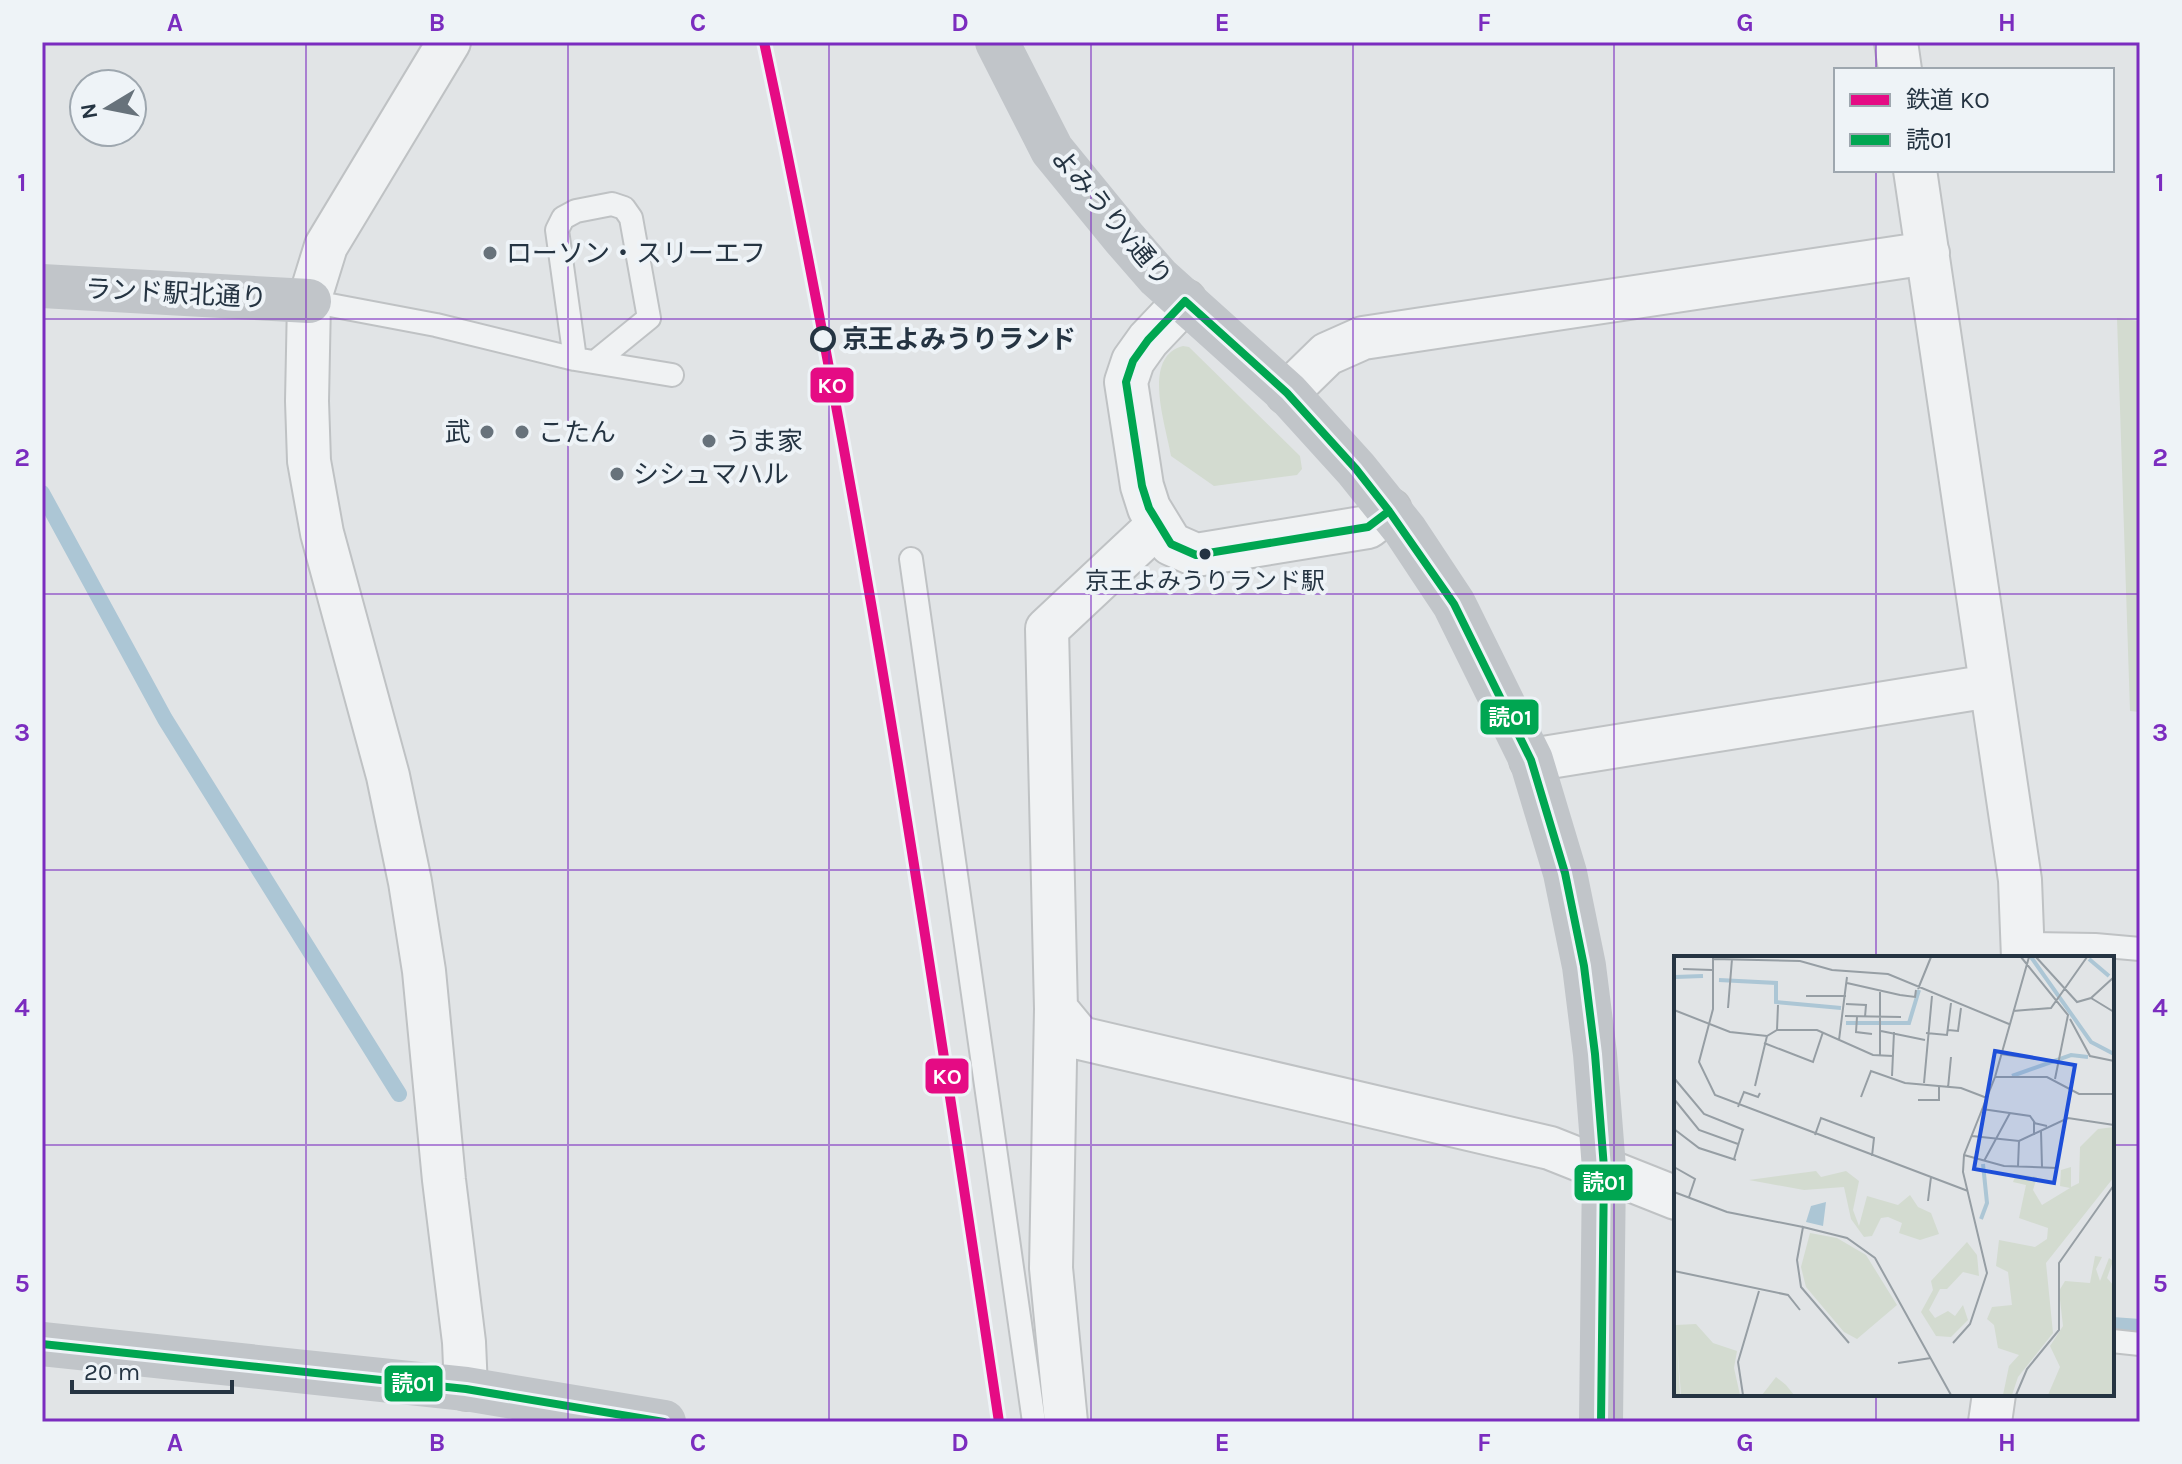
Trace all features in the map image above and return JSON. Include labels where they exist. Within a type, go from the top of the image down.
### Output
[{"type":"street","points":[[449,42],[326,246],[309,301],[309,461],[322,533],[388,776],[410,882],[424,971],[444,1180],[464,1342],[466,1389]]},
{"type":"street","name":"よみうりV通り","points":[[997,42],[1052,150],[1124,238],[1158,277],[1287,393],[1390,510],[1454,604],[1531,760],[1565,873],[1584,966],[1595,1054],[1604,1168],[1601,1422]]},
{"type":"street","points":[[1896,42],[1900,68]]},
{"type":"street","points":[[1915,172],[2020,880],[2023,951]]},
{"type":"street","points":[[1287,393],[1327,354],[1363,338],[1928,253]]},
{"type":"street","name":"ランド駅北通り","points":[[42,286],[309,301]]},
{"type":"street","points":[[1185,301],[1148,340],[1133,361],[1126,382],[1142,486],[1149,508],[1171,544],[1196,555],[1368,527],[1390,510]]},
{"type":"street","points":[[1066,1422],[1051,1268],[1056,1009],[1047,629],[1158,525]]},
{"type":"street","points":[[1531,760],[1990,686]]},
{"type":"street","points":[[1056,1009],[1080,1038],[1513,1138],[1550,1148],[1674,1197]]},
{"type":"street","points":[[42,1344],[466,1389],[664,1422]]},
{"type":"street","points":[[1990,1422],[1994,1396]]},
{"type":"lane","points":[[612,204],[624,208],[631,218],[649,318],[585,360],[557,230],[563,218],[576,211],[612,204]]},
{"type":"lane","points":[[309,301],[436,325],[585,360],[672,375]]},
{"type":"lane","points":[[911,559],[1034,1422]]},
{"type":"lane","points":[[2023,951],[2095,945],[2140,949]]},
{"type":"lane","points":[[2114,1341],[2140,1344]]},
{"type":"shaded area","points":[[2117,318],[2140,321],[2140,712],[2130,711]]},
{"type":"shaded area","points":[[1183,346],[1189,347],[1300,456],[1302,469],[1297,475],[1214,486],[1171,456],[1159,394],[1159,377],[1170,353]]},
{"type":"waterway","points":[[42,493],[165,719],[399,1094]]},
{"type":"waterway","points":[[2114,1325],[2140,1327]]},
{"type":"rail line","name":"KO","points":[[764,42],[863,558],[920,903],[999,1422]]},
{"type":"transit line","name":"読01","points":[[1185,301],[1287,393],[1356,469],[1389,511],[1368,527],[1196,555],[1171,544],[1149,508],[1142,486],[1126,382],[1133,361],[1148,340],[1185,301]]},
{"type":"transit line","name":"読01","points":[[1389,511],[1454,604],[1531,760],[1565,873],[1584,966],[1604,1168],[1601,1422]]},
{"type":"transit line","name":"読01","points":[[42,1344],[466,1389],[664,1422]]},
{"type":"place","name":"ローソン・スリーエフ","points":[[490,253]]},
{"type":"place","name":"京王よみうりランド","points":[[823,339]]},
{"type":"place","name":"武","points":[[487,432]]},
{"type":"place","name":"こたん","points":[[522,432]]},
{"type":"place","name":"うま家","points":[[709,441]]},
{"type":"place","name":"シシュマハル","points":[[617,474]]},
{"type":"place","name":"京王よみうりランド駅","points":[[1205,554]]}]
